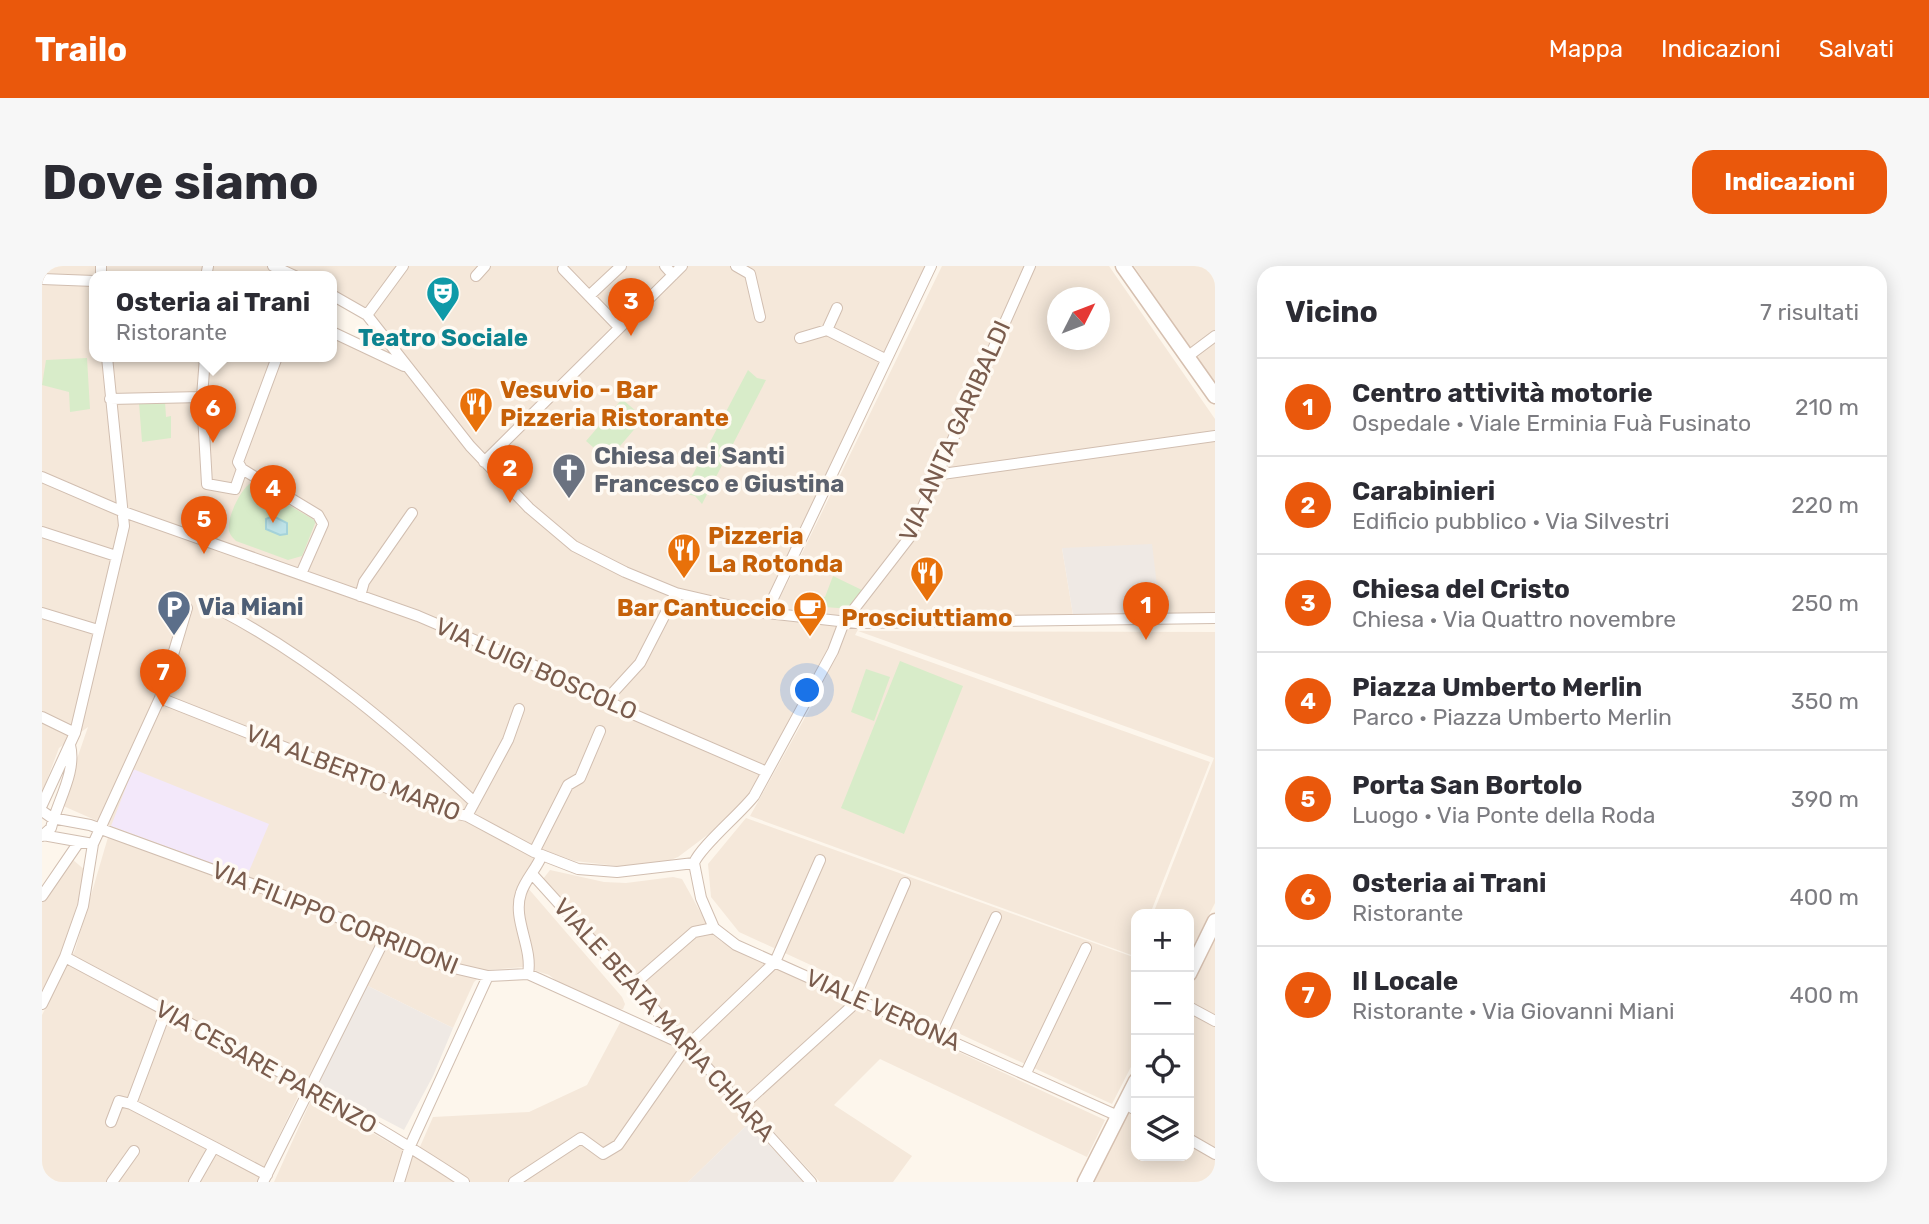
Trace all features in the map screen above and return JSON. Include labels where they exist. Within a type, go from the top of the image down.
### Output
[{"type":"street","points":[[367,315],[403,266]]},
{"type":"street","points":[[476,276],[485,266]]},
{"type":"street","points":[[589,296],[621,266]]},
{"type":"street","points":[[665,266],[673,275]]},
{"type":"street","points":[[484,462],[618,326],[682,266]]},
{"type":"street","points":[[736,266],[753,270],[760,317]]},
{"type":"street","points":[[766,613],[931,266]]},
{"type":"street","name":"VIA ANITA GARIBALDI","points":[[694,863],[698,854],[738,816],[767,772],[833,651],[844,622],[909,538],[934,475],[1030,266]]},
{"type":"street","points":[[1123,266],[1215,396]]},
{"type":"street","points":[[563,269],[618,326]]},
{"type":"street","points":[[42,279],[89,281]]},
{"type":"street","points":[[337,298],[367,315],[429,397],[484,462],[529,508],[574,546],[625,572],[676,593],[766,613],[844,622],[970,623],[1215,618]]},
{"type":"street","points":[[827,330],[836,308]]},
{"type":"street","points":[[800,338],[827,330],[886,359]]},
{"type":"street","points":[[337,334],[404,366]]},
{"type":"street","points":[[1187,357],[1215,336]]},
{"type":"street","points":[[42,805],[75,733],[124,526],[107,362]]},
{"type":"street","points":[[205,362],[202,397],[207,484],[235,489],[242,469]]},
{"type":"street","points":[[275,362],[238,462],[242,469],[318,515],[323,524],[301,574]]},
{"type":"street","points":[[110,399],[202,397]]},
{"type":"street","points":[[934,475],[1215,436]]},
{"type":"street","name":"VIA LUIGI BOSCOLO","points":[[42,477],[121,511],[418,617],[608,698],[635,715],[767,772]]},
{"type":"street","points":[[360,596],[364,582],[412,513]]},
{"type":"street","points":[[42,532],[116,556]]},
{"type":"street","points":[[608,698],[640,663],[676,593]]},
{"type":"street","points":[[42,1004],[65,957],[83,906],[93,844],[160,698],[187,608]]},
{"type":"street","points":[[220,610],[262,632],[367,705],[473,801]]},
{"type":"street","points":[[42,613],[98,631]]},
{"type":"street","name":"VIA ALBERTO MARIO","points":[[160,698],[449,812],[467,816],[538,853],[578,869],[617,872],[694,863]]},
{"type":"street","points":[[467,816],[508,740],[519,709]]},
{"type":"street","points":[[42,718],[75,733]]},
{"type":"street","name":"VIALE BEATA MARIA CHIARA","points":[[600,731],[580,778],[568,785],[538,853],[533,875],[811,1182]]},
{"type":"street","points":[[43,835],[51,828],[73,758],[70,745]]},
{"type":"street","points":[[42,811],[52,818]]},
{"type":"street","name":"VIA FILIPPO CORRIDONI","points":[[52,818],[90,825],[314,906],[445,966],[488,976],[528,974],[687,1046]]},
{"type":"street","points":[[43,835],[93,844]]},
{"type":"street","points":[[42,896],[79,842]]},
{"type":"street","points":[[514,1182],[581,1138],[603,1154],[609,1154],[618,1146],[687,1046],[775,962],[820,860]]},
{"type":"street","points":[[632,986],[694,932],[714,928],[701,898],[694,863]]},
{"type":"street","points":[[528,974],[529,952],[521,920],[520,895],[533,875]]},
{"type":"street","points":[[742,1106],[851,1007],[905,883]]},
{"type":"street","points":[[941,1036],[996,917]]},
{"type":"street","points":[[1190,972],[1215,921]]},
{"type":"street","name":"VIALE VERONA","points":[[714,928],[736,945],[941,1036],[1026,1073],[1126,1110]]},
{"type":"street","points":[[111,1122],[119,1101],[131,1104],[215,1147],[265,1178],[385,938]]},
{"type":"street","points":[[1026,1073],[1086,948]]},
{"type":"street","name":"VIA CESARE PARENZO","points":[[65,957],[310,1089],[410,1146],[464,1182]]},
{"type":"street","points":[[399,1182],[410,1146],[488,976]]},
{"type":"street","points":[[1194,1010],[1215,1021]]},
{"type":"street","points":[[131,1104],[166,1011]]},
{"type":"street","points":[[1084,1182],[1126,1110]]},
{"type":"street","points":[[1194,1142],[1215,1154]]},
{"type":"street","points":[[194,1182],[215,1147]]},
{"type":"street","points":[[111,1182],[134,1152]]},
{"type":"shaded area","points":[[42,266],[925,266],[786,586],[942,266],[1109,266],[1215,419],[1215,617],[1161,619],[1062,548],[1074,621],[864,619],[855,635],[1210,762],[1152,909],[1131,909],[1131,955],[750,816],[822,687],[763,781],[710,833],[678,857],[625,867],[575,861],[546,851],[521,880],[622,997],[625,1004],[623,1009],[617,1010],[559,983],[549,975],[524,967],[487,970],[474,982],[453,1028],[364,984],[316,1084],[300,1092],[257,1182],[42,1182],[42,1015],[75,950],[111,827],[61,805],[88,727],[59,748],[42,793]]},
{"type":"shaded area","points":[[1134,266],[1215,266],[1215,385],[1192,352]]},
{"type":"shaded area","points":[[1152,544],[1161,619],[1074,621],[1062,548]]},
{"type":"shaded area","points":[[858,631],[1215,632],[1215,903],[1194,944],[1194,909],[1155,909],[1214,758]]},
{"type":"shaded area","points":[[133,769],[269,824],[247,876],[111,826]]},
{"type":"shaded area","points":[[746,818],[1131,956],[1131,1067],[1112,1104],[739,932],[711,897],[708,864]]},
{"type":"shaded area","points":[[72,859],[86,871],[66,945],[42,991],[42,902]]},
{"type":"shaded area","points":[[550,870],[604,882],[626,883],[673,877],[682,879],[713,935],[722,942],[1105,1120],[1087,1157],[880,1059],[834,1105],[912,1156],[893,1182],[820,1182],[545,883],[543,879]]},
{"type":"shaded area","points":[[1215,939],[1215,1182],[1092,1182],[1131,1105],[1131,1161],[1194,1161],[1194,981]]},
{"type":"shaded area","points":[[364,984],[453,1028],[433,1076],[404,1130],[316,1084]]},
{"type":"shaded area","points":[[621,1021],[677,1046],[692,1057],[749,1123],[688,1182],[274,1182],[312,1098],[409,1154],[419,1149],[433,1117],[529,1112],[587,1085]]},
{"type":"shaded area","points":[[749,1123],[803,1182],[688,1182]]},
{"type":"green space","points":[[87,358],[90,409],[70,412],[69,392],[42,385],[46,360]]},
{"type":"green space","points":[[748,370],[757,378],[766,380],[702,504],[695,496],[683,493]]},
{"type":"green space","points":[[622,399],[644,418],[608,460],[586,441]]},
{"type":"green space","points":[[165,401],[166,417],[171,416],[171,438],[142,442],[139,403]]},
{"type":"green space","points":[[251,483],[316,521],[302,556],[288,560],[236,541],[231,535],[229,526],[232,512],[239,497]]},
{"type":"green space","points":[[833,576],[864,591],[851,609],[811,606],[811,596],[825,597]]},
{"type":"green space","points":[[900,661],[963,686],[904,834],[841,808]]},
{"type":"green space","points":[[866,669],[890,677],[874,721],[851,712]]},
{"type":"water","points":[[273,516],[287,523],[287,534],[280,535],[266,529],[266,519]]},
{"type":"place","name":"Teatro Sociale","points":[[443,323]]},
{"type":"place","name":"Chiesa del Cristo","points":[[631,336]]},
{"type":"place","name":"Vesuvio - Bar Pizzeria Ristorante","points":[[476,434]]},
{"type":"place","name":"Osteria ai Trani","points":[[213,443]]},
{"type":"place","name":"Chiesa dei Santi Francesco e Giustina","points":[[569,500]]},
{"type":"place","name":"Carabinieri","points":[[510,503]]},
{"type":"place","name":"Piazza Umberto Merlin","points":[[273,523]]},
{"type":"place","name":"Porta San Bortolo","points":[[204,554]]},
{"type":"place","name":"Pizzeria La Rotonda","points":[[684,580]]},
{"type":"place","name":"Prosciuttiamo","points":[[927,603]]},
{"type":"place","name":"Via Miani","points":[[174,637]]},
{"type":"place","name":"Bar Cantuccio","points":[[810,638]]},
{"type":"place","name":"Centro attività motorie","points":[[1146,640]]},
{"type":"place","name":"Il Locale","points":[[163,707]]}]
